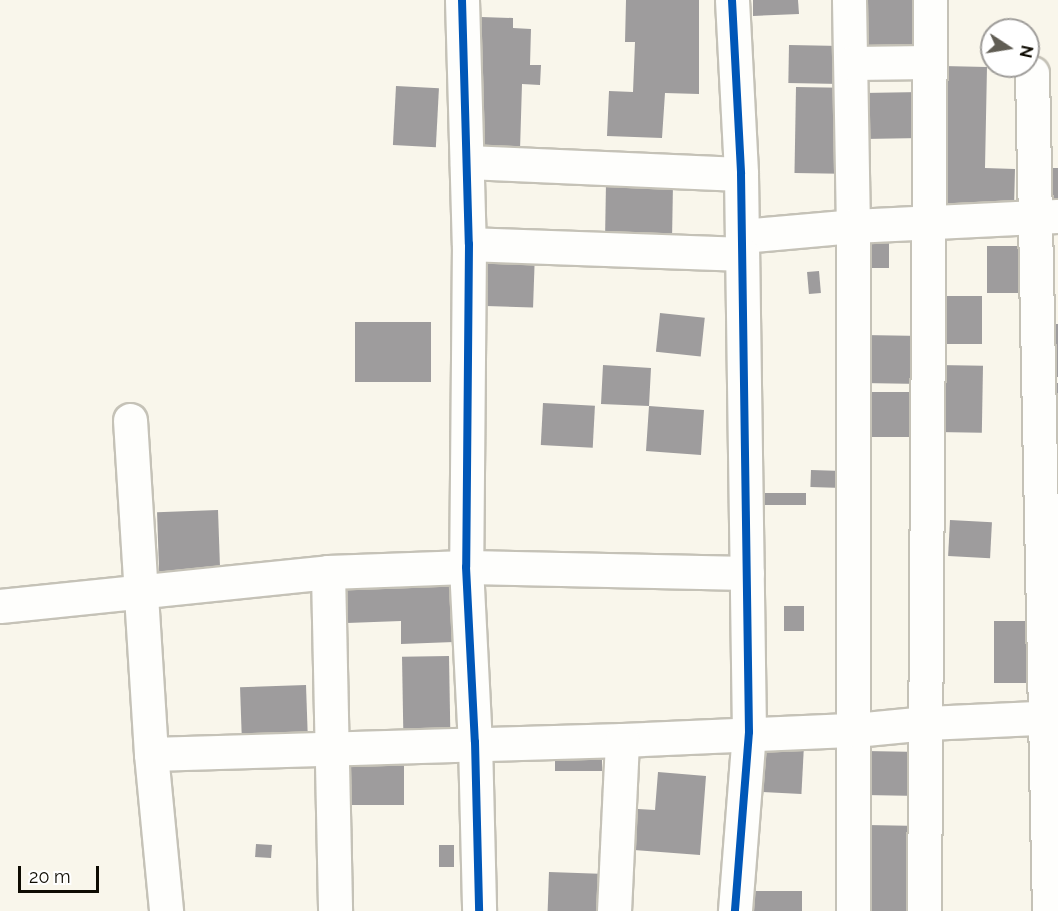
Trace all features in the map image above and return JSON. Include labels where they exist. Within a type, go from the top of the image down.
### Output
[{"type":"street","points":[[462,0],[469,244],[466,567],[475,742],[479,911]]},
{"type":"street","points":[[732,0],[741,174],[749,732],[735,911]]},
{"type":"street","points":[[849,0],[853,226],[855,730],[853,911]]},
{"type":"street","points":[[924,911],[930,0]]},
{"type":"street","points":[[851,63],[930,62]]},
{"type":"street","points":[[1033,78],[1047,216],[1052,717],[1049,911]]},
{"type":"street","points":[[467,162],[741,174]]},
{"type":"street","points":[[469,244],[742,245],[853,226],[1047,216]]},
{"type":"street","points":[[130,420],[151,754],[166,911]]},
{"type":"street","points":[[0,606],[328,572],[466,567],[747,573]]},
{"type":"street","points":[[328,572],[335,911]]},
{"type":"street","points":[[151,754],[475,742],[622,740],[749,732],[855,730],[927,723],[1052,717]]},
{"type":"street","points":[[614,911],[622,740]]},
{"type":"building","points":[[626,0],[699,0],[699,94],[665,93],[662,138],[607,136],[609,91],[633,92],[635,42],[625,42]]},
{"type":"building","points":[[753,0],[798,0],[799,14],[753,16]]},
{"type":"building","points":[[860,0],[918,0],[918,57],[860,57]]},
{"type":"building","points":[[481,17],[513,18],[513,28],[531,29],[530,65],[541,65],[540,85],[522,84],[520,150],[479,148]]},
{"type":"building","points":[[789,45],[841,46],[840,84],[788,83]]},
{"type":"building","points":[[943,66],[980,67],[980,78],[987,78],[985,168],[1015,169],[1014,208],[940,207]]},
{"type":"building","points":[[396,86],[439,88],[436,147],[393,145]]},
{"type":"building","points":[[796,87],[841,88],[839,174],[794,173]]},
{"type":"building","points":[[921,92],[922,138],[864,139],[863,93]]},
{"type":"building","points":[[1047,168],[1058,168],[1058,203],[1047,203]]},
{"type":"building","points":[[606,183],[673,184],[672,238],[605,237]]},
{"type":"building","points":[[863,235],[889,235],[889,268],[863,268]]},
{"type":"building","points":[[987,246],[1031,246],[1031,293],[987,293]]},
{"type":"building","points":[[488,251],[535,253],[533,308],[486,306]]},
{"type":"building","points":[[819,271],[821,293],[809,294],[807,272]]},
{"type":"building","points":[[939,296],[982,296],[982,344],[939,344]]},
{"type":"building","points":[[660,313],[705,318],[701,356],[656,352]]},
{"type":"building","points":[[355,322],[431,322],[431,382],[355,382]]},
{"type":"building","points":[[1048,324],[1058,324],[1058,377],[1048,377]]},
{"type":"building","points":[[863,335],[923,336],[922,384],[862,383]]},
{"type":"building","points":[[603,365],[651,368],[649,406],[601,404]]},
{"type":"building","points":[[938,365],[983,366],[982,433],[937,432]]},
{"type":"building","points":[[1048,383],[1058,383],[1058,429],[1048,429]]},
{"type":"building","points":[[866,392],[923,392],[923,437],[866,437]]},
{"type":"building","points":[[543,403],[595,406],[593,448],[541,445]]},
{"type":"building","points":[[649,406],[704,410],[701,455],[646,451]]},
{"type":"building","points":[[811,470],[843,471],[842,488],[810,487]]},
{"type":"building","points":[[765,493],[806,493],[806,505],[765,505]]},
{"type":"building","points":[[218,510],[220,571],[159,573],[157,512]]},
{"type":"building","points":[[950,520],[992,522],[990,558],[948,556]]},
{"type":"building","points":[[346,579],[451,579],[454,642],[401,644],[401,621],[347,623]]},
{"type":"building","points":[[784,606],[804,606],[804,631],[784,631]]},
{"type":"building","points":[[994,621],[1034,621],[1034,683],[994,683]]},
{"type":"building","points":[[449,656],[450,730],[403,731],[402,657]]},
{"type":"building","points":[[306,685],[308,734],[242,736],[240,687]]},
{"type":"building","points":[[765,744],[804,746],[801,794],[762,792]]},
{"type":"building","points":[[866,751],[920,752],[919,796],[865,795]]},
{"type":"building","points":[[555,752],[602,752],[602,771],[555,771]]},
{"type":"building","points":[[351,758],[404,758],[404,805],[351,805]]},
{"type":"building","points":[[658,772],[706,776],[700,855],[634,850],[638,809],[655,810]]},
{"type":"building","points":[[867,825],[920,826],[919,911],[865,911]]},
{"type":"building","points":[[256,844],[272,845],[271,858],[255,857]]},
{"type":"building","points":[[439,845],[454,845],[454,867],[439,867]]},
{"type":"building","points":[[549,872],[599,874],[598,911],[548,911]]},
{"type":"building","points":[[753,891],[802,891],[802,911],[753,911]]},
{"type":"cycle path","points":[[462,0],[469,244],[466,567],[475,742],[479,911]]},
{"type":"cycle path","points":[[732,0],[741,174],[749,732],[735,911]]}]
